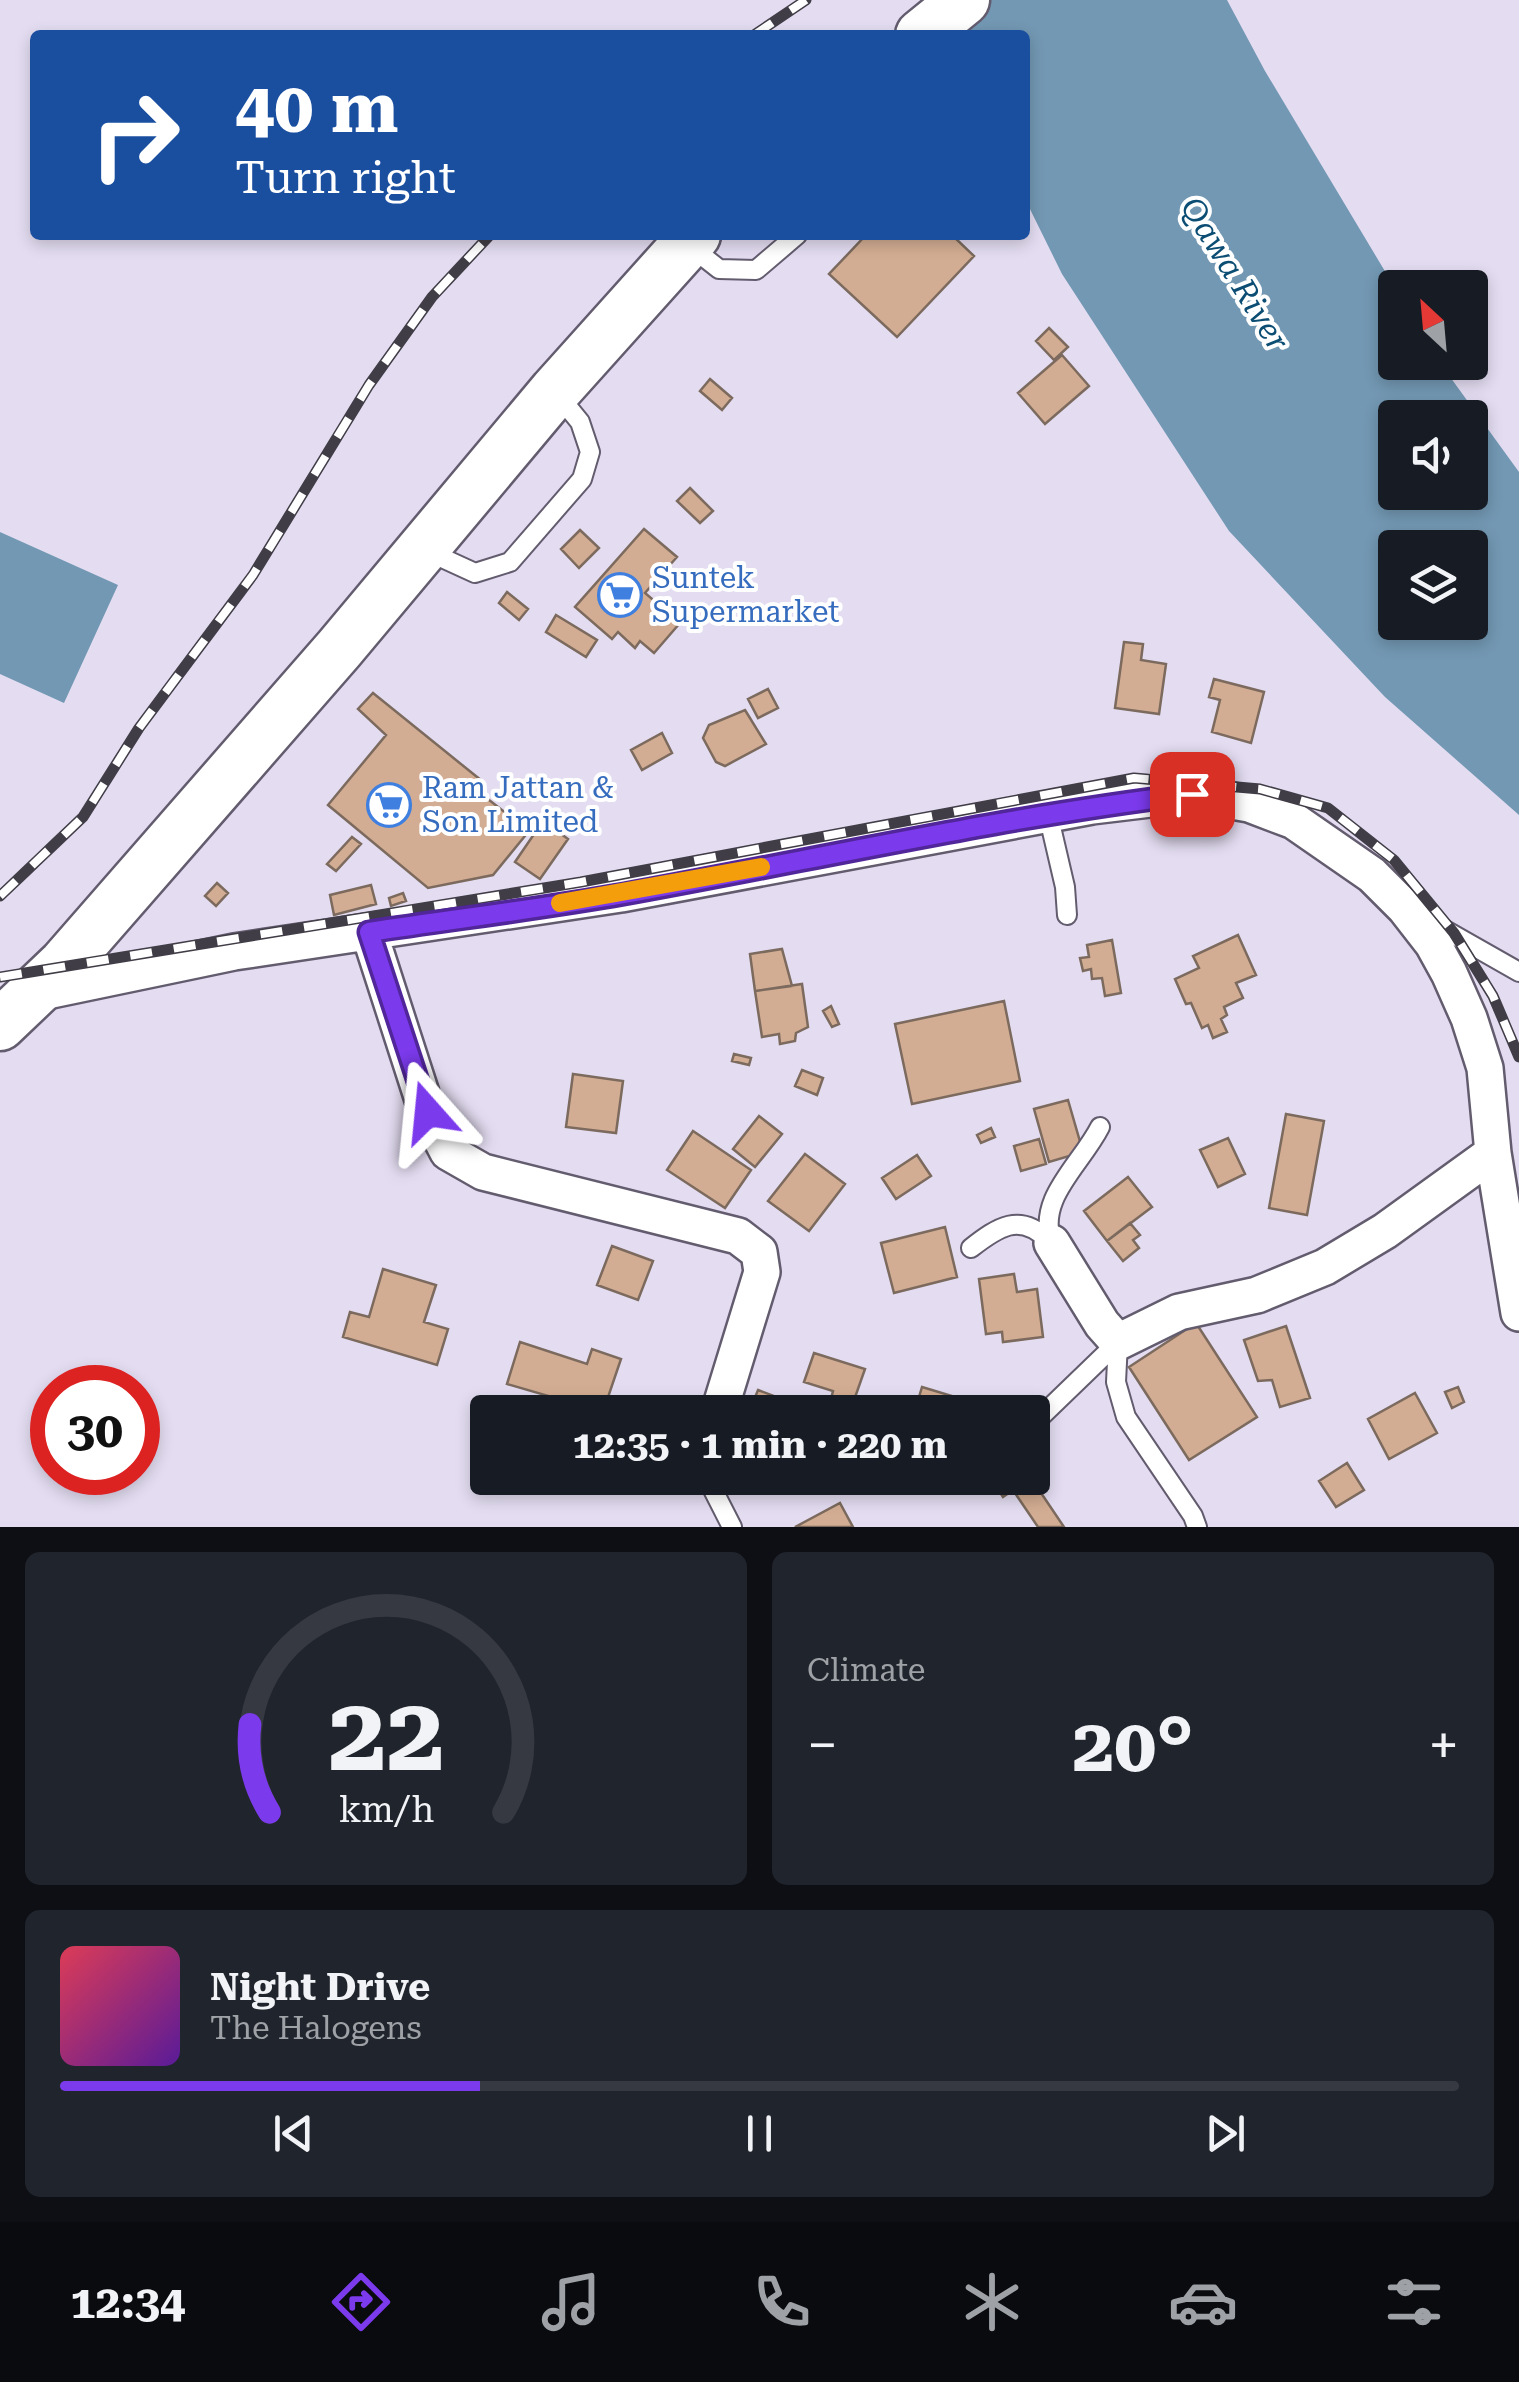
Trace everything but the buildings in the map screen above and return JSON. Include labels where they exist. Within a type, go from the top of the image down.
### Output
[{"type":"main road","points":[[926,30],[964,0]]},
{"type":"main road","points":[[0,1025],[37,993],[339,649],[555,391],[691,240]]},
{"type":"street","points":[[37,993],[234,952],[621,894],[1048,814],[1192,794],[1249,804],[1294,822],[1336,848],[1406,908],[1433,944],[1469,1018],[1485,1068],[1493,1153],[1519,1312]]},
{"type":"street","points":[[369,932],[428,1112],[448,1152],[483,1172],[738,1236],[759,1252],[762,1272],[725,1395]]},
{"type":"street","points":[[1052,1244],[1102,1324],[1118,1342],[1178,1312],[1257,1294],[1326,1268],[1493,1153]]},
{"type":"lane","points":[[691,240],[720,269],[756,270],[791,240]]},
{"type":"lane","points":[[422,549],[474,573],[510,562],[582,479],[590,452],[580,422],[555,391]]},
{"type":"lane","points":[[1048,814],[1065,887],[1067,915]]},
{"type":"lane","points":[[1406,908],[1519,972]]},
{"type":"lane","points":[[1052,1244],[1046,1227],[1055,1194],[1100,1127]]},
{"type":"lane","points":[[971,1248],[990,1233],[1014,1223],[1034,1226],[1052,1244]]},
{"type":"lane","points":[[1050,1408],[1118,1342]]},
{"type":"lane","points":[[1118,1342],[1116,1382],[1126,1418],[1197,1527]]},
{"type":"lane","points":[[716,1495],[732,1527]]},
{"type":"water","name":"Qawa River","points":[[925,0],[1227,0],[1384,270],[1378,270],[1378,380],[1452,380],[1467,400],[1378,400],[1378,510],[1488,510],[1488,429],[1519,472],[1519,815],[1385,697],[1229,531],[1062,274],[1030,209],[1030,30],[940,30]]},
{"type":"water","points":[[0,532],[118,585],[64,703],[0,674]]},
{"type":"railway","points":[[761,30],[806,0]]},
{"type":"railway","points":[[0,896],[83,817],[139,728],[253,575],[369,385],[432,297],[485,240]]},
{"type":"railway","points":[[0,977],[581,882],[1134,778],[1260,789],[1328,808],[1394,860],[1454,933],[1493,996],[1519,1057]]},
{"type":"slow traffic","points":[[560,903],[761,867]]},
{"type":"place","name":"Suntek Supermarket","points":[[620,595]]},
{"type":"place","name":"Ram Jattan & Son Limited","points":[[389,805]]},
{"type":"route","points":[[428,1112],[369,932],[621,894],[1092,806],[1192,794]]}]
